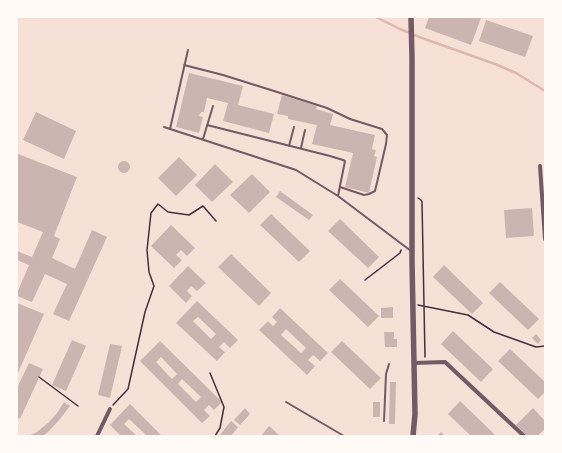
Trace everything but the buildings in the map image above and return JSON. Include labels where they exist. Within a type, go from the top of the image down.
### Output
[{"type":"street","points":[[411,17],[412,252],[415,414],[413,436]]},
{"type":"street","points":[[540,166],[545,239]]},
{"type":"street","points":[[414,363],[445,362],[524,436]]},
{"type":"street","points":[[97,436],[110,409]]},
{"type":"lane","points":[[170,129],[188,50]]},
{"type":"lane","points":[[184,65],[223,75],[327,108],[350,119],[382,129],[387,135],[376,191],[364,195],[340,187]]},
{"type":"lane","points":[[204,139],[213,106]]},
{"type":"lane","points":[[208,125],[301,148],[345,161],[338,196]]},
{"type":"lane","points":[[164,127],[296,170],[338,196],[412,252]]},
{"type":"lane","points":[[289,146],[294,127]]},
{"type":"lane","points":[[301,148],[305,130]]},
{"type":"lane","points":[[384,421],[386,374],[389,364]]},
{"type":"lane","points":[[286,402],[344,436]]},
{"type":"path","points":[[412,193],[422,202],[425,363]]},
{"type":"path","points":[[110,409],[128,389],[145,312],[154,286],[149,272],[147,250],[151,213],[158,204],[168,212],[189,215],[203,206],[216,221]]},
{"type":"path","points":[[365,280],[400,253],[402,245]]},
{"type":"path","points":[[413,304],[468,314],[494,332],[536,347],[545,346]]},
{"type":"path","points":[[210,372],[224,407],[220,428],[216,436]]},
{"type":"path","points":[[39,378],[78,406]]},
{"type":"waterway","points":[[376,17],[422,38],[516,73],[545,91]]}]
